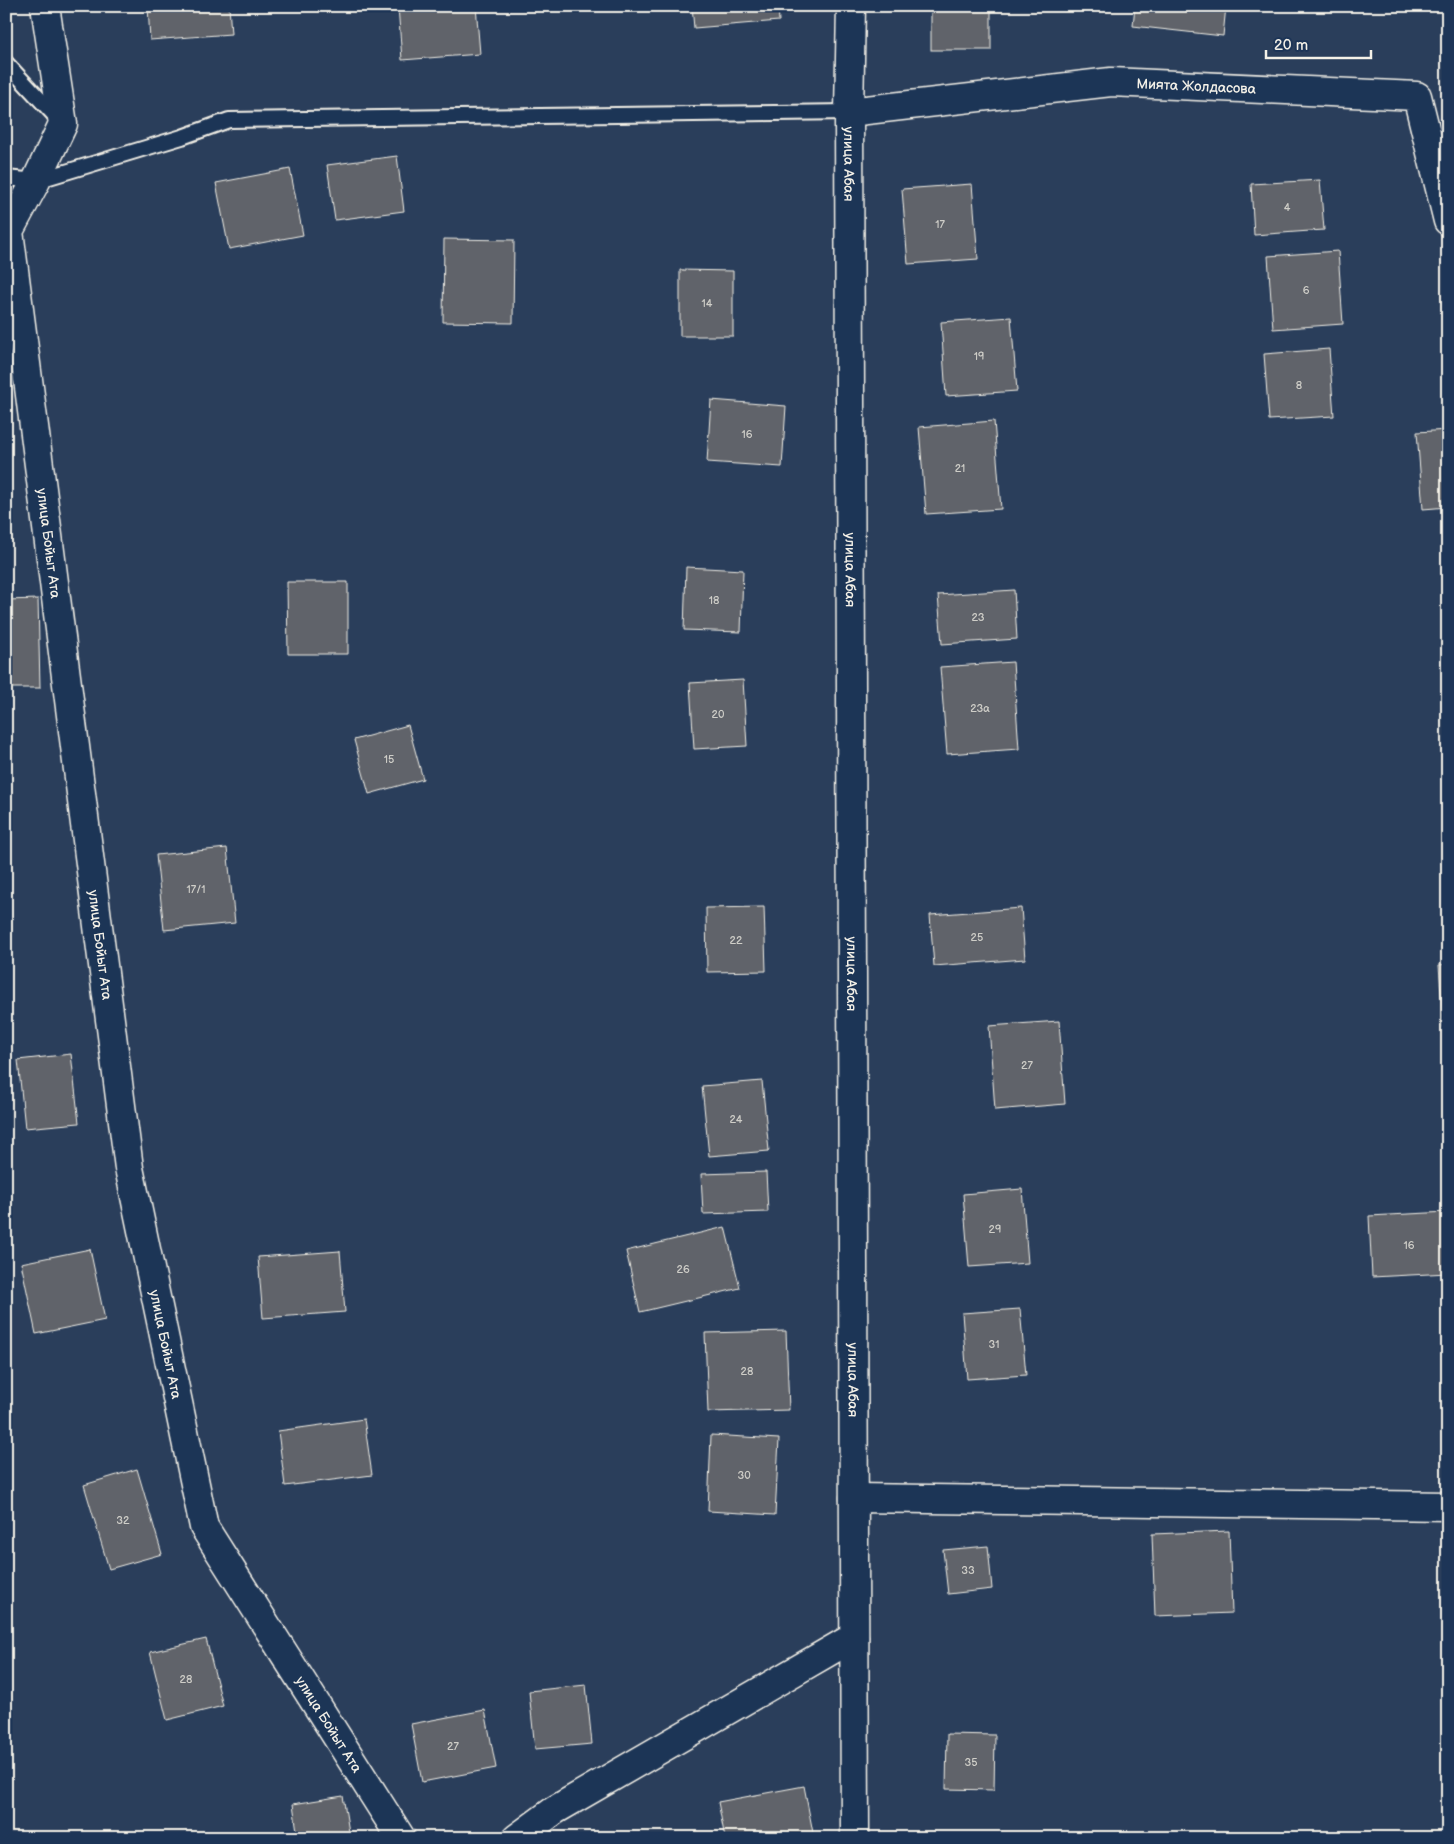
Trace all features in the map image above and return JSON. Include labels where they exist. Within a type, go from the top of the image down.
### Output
[{"type":"street","points":[[45,6],[63,124]]},
{"type":"street","name":"улица Абая","points":[[851,6],[849,112],[855,1838]]},
{"type":"street","name":"Мията Жолдасова","points":[[849,112],[1111,82],[1417,96],[1448,221]]},
{"type":"street","name":"улица Бойыт Ата","points":[[63,124],[36,181],[9,231],[128,1168],[204,1527],[401,1838]]},
{"type":"street","points":[[854,1498],[1448,1506]]},
{"type":"street","points":[[517,1838],[555,1810],[854,1637]]},
{"type":"lane","points":[[6,63],[63,124]]},
{"type":"lane","points":[[6,178],[36,181],[182,137],[229,120],[849,112]]},
{"type":"building","points":[[148,6],[229,6],[231,34],[150,40]]},
{"type":"building","points":[[398,6],[476,6],[480,54],[402,60]]},
{"type":"building","points":[[692,6],[778,6],[779,21],[694,28]]},
{"type":"building","points":[[931,6],[991,6],[991,50],[931,50]]},
{"type":"building","points":[[1135,6],[1226,6],[1223,36],[1133,26]]},
{"type":"building","points":[[397,156],[404,211],[335,220],[327,165]]},
{"type":"building","points":[[290,169],[303,235],[229,249],[216,183]]},
{"type":"building","points":[[1320,180],[1324,230],[1254,235],[1251,184]]},
{"type":"building","points":[[972,184],[978,259],[908,264],[902,189]]},
{"type":"building","points":[[444,239],[514,240],[513,323],[443,322]]},
{"type":"building","points":[[1338,251],[1343,324],[1273,329],[1268,256]]},
{"type":"building","points":[[680,270],[733,271],[733,336],[680,336]]},
{"type":"building","points":[[1011,317],[1017,391],[946,396],[941,322]]},
{"type":"building","points":[[1329,349],[1334,416],[1269,420],[1264,354]]},
{"type":"building","points":[[711,400],[786,406],[782,467],[707,462]]},
{"type":"building","points":[[994,421],[1001,509],[926,514],[919,427]]},
{"type":"building","points":[[1448,430],[1448,507],[1423,509],[1417,432]]},
{"type":"building","points":[[686,567],[743,570],[741,632],[684,630]]},
{"type":"building","points":[[287,582],[348,582],[348,654],[288,654]]},
{"type":"building","points":[[1014,590],[1017,639],[942,644],[938,595]]},
{"type":"building","points":[[38,599],[40,688],[6,688],[6,600]]},
{"type":"building","points":[[1013,662],[1019,749],[947,754],[940,667]]},
{"type":"building","points":[[743,680],[747,746],[694,749],[690,683]]},
{"type":"building","points":[[408,725],[423,779],[369,794],[354,740]]},
{"type":"building","points":[[227,848],[235,923],[164,930],[156,855]]},
{"type":"building","points":[[764,907],[766,971],[707,972],[706,908]]},
{"type":"building","points":[[1021,908],[1025,959],[934,966],[930,915]]},
{"type":"building","points":[[1448,964],[1448,1037],[1444,1037],[1439,965]]},
{"type":"building","points":[[1059,1021],[1065,1104],[995,1110],[989,1026]]},
{"type":"building","points":[[71,1054],[79,1123],[25,1128],[18,1060]]},
{"type":"building","points":[[762,1081],[769,1151],[709,1156],[702,1086]]},
{"type":"building","points":[[766,1172],[768,1212],[703,1214],[701,1174]]},
{"type":"building","points":[[1022,1189],[1028,1263],[969,1267],[963,1194]]},
{"type":"building","points":[[1448,1212],[1448,1273],[1372,1277],[1369,1216]]},
{"type":"building","points":[[725,1227],[740,1288],[640,1312],[626,1251]]},
{"type":"building","points":[[90,1249],[105,1320],[36,1334],[21,1263]]},
{"type":"building","points":[[340,1251],[345,1312],[263,1318],[258,1257]]},
{"type":"building","points":[[1020,1309],[1026,1375],[967,1379],[962,1313]]},
{"type":"building","points":[[786,1331],[789,1410],[708,1412],[705,1333]]},
{"type":"building","points":[[1448,1374],[1448,1438],[1443,1375]]},
{"type":"building","points":[[364,1419],[372,1475],[285,1486],[278,1431]]},
{"type":"building","points":[[711,1435],[779,1439],[775,1515],[708,1511]]},
{"type":"building","points":[[137,1469],[162,1554],[109,1569],[84,1485]]},
{"type":"building","points":[[1229,1531],[1232,1613],[1155,1616],[1152,1534]]},
{"type":"building","points":[[988,1546],[992,1589],[948,1594],[943,1550]]},
{"type":"building","points":[[206,1639],[223,1706],[167,1720],[150,1652]]},
{"type":"building","points":[[586,1685],[592,1744],[535,1749],[529,1691]]},
{"type":"building","points":[[485,1710],[496,1768],[422,1782],[411,1724]]},
{"type":"building","points":[[947,1734],[995,1735],[994,1790],[946,1789]]},
{"type":"building","points":[[804,1786],[814,1838],[725,1838],[718,1802]]},
{"type":"building","points":[[343,1796],[350,1838],[298,1838],[293,1804]]}]
